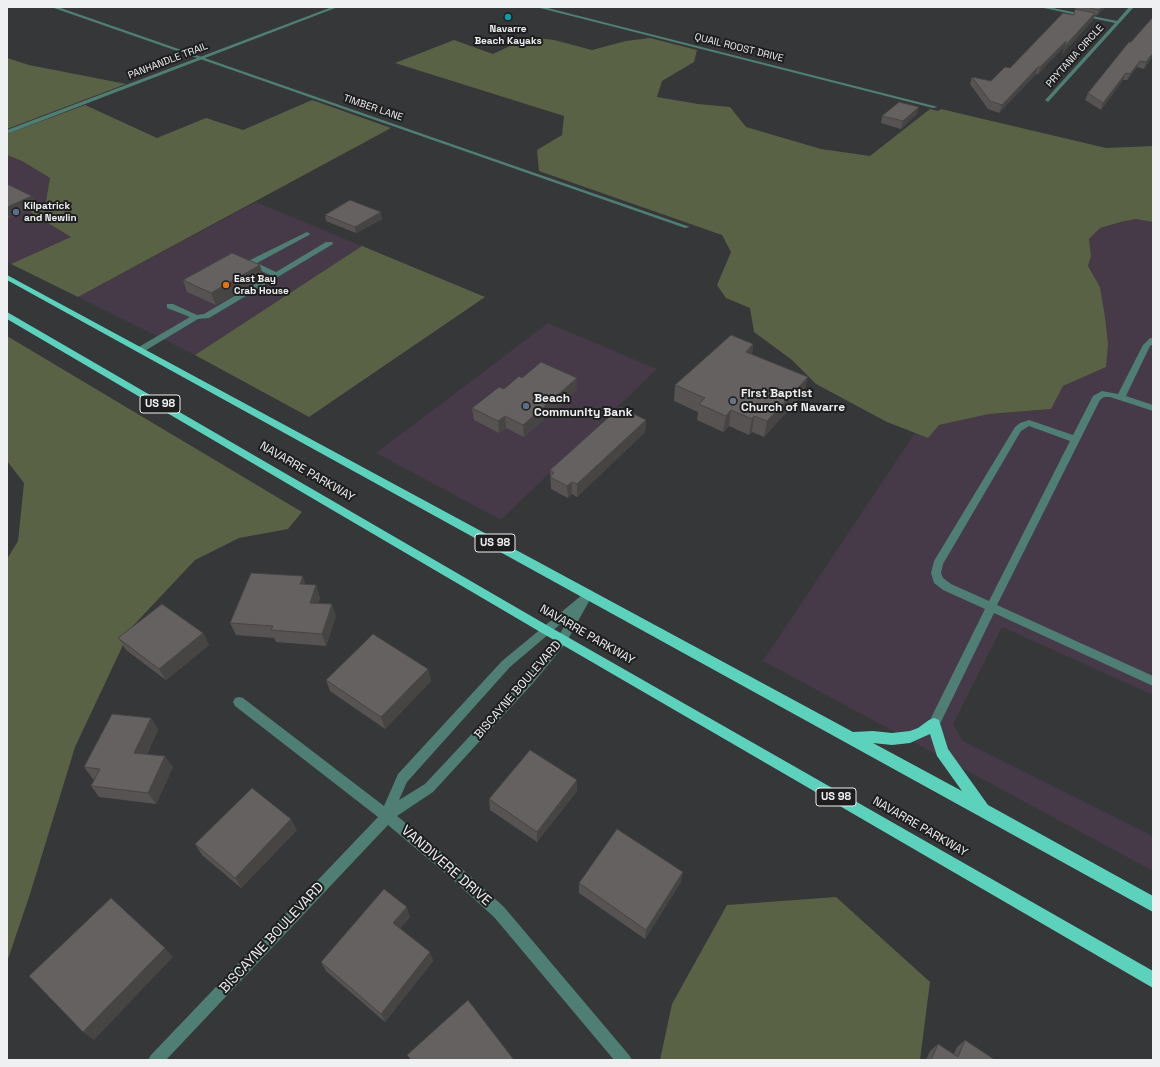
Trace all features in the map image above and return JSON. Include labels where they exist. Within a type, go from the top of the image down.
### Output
[{"type":"highway","name":"US 98","points":[[7,277],[1153,904]]},
{"type":"highway","name":"NAVARRE PARKWAY","points":[[7,315],[562,640],[1153,980]]},
{"type":"highway","points":[[852,738],[874,737],[892,739],[910,737],[923,732],[934,724],[942,752],[983,810]]},
{"type":"street","name":"TIMBER LANE","points":[[53,7],[687,227]]},
{"type":"street","name":"PANHANDLE TRAIL","points":[[7,132],[336,7]]},
{"type":"street","name":"QUAIL ROOST DRIVE","points":[[538,7],[935,107]]},
{"type":"street","points":[[1041,7],[1117,22]]},
{"type":"street","name":"PRYTANIA CIRCLE","points":[[1048,100],[1132,7]]},
{"type":"street","points":[[276,275],[251,263],[307,234]]},
{"type":"street","points":[[140,350],[196,317],[206,316],[329,244]]},
{"type":"street","points":[[170,306],[196,317]]},
{"type":"street","points":[[1121,397],[1146,345],[1153,340]]},
{"type":"street","points":[[934,724],[1096,398],[1102,394],[1110,394],[1153,408]]},
{"type":"street","points":[[1075,439],[1029,423],[1018,429],[938,564],[936,573],[938,580],[947,587],[1153,681]]},
{"type":"street","name":"BISCAYNE BOULEVARD","points":[[387,816],[402,778],[506,664],[588,594]]},
{"type":"street","name":"BISCAYNE BOULEVARD","points":[[156,1060],[387,816],[429,788],[530,679],[562,640],[588,594]]},
{"type":"street","name":"VANDIVERE DRIVE","points":[[239,702],[387,816],[456,873],[499,912],[624,1060]]},
{"type":"shaded area","points":[[7,155],[22,161],[50,178],[46,201],[30,212],[71,237],[11,264],[7,262]]},
{"type":"shaded area","points":[[256,202],[362,246],[195,355],[78,297]]},
{"type":"shaded area","points":[[1136,219],[1153,222],[1153,695],[1002,627],[953,724],[963,741],[1153,836],[1153,871],[763,661],[915,433],[928,438],[939,425],[989,414],[1051,409],[1063,386],[1106,367],[1100,287],[1088,266],[1091,256],[1089,239],[1100,228]]},
{"type":"shaded area","points":[[548,323],[657,369],[501,520],[376,453]]},
{"type":"green space","points":[[529,37],[554,40],[592,50],[626,41],[650,38],[697,50],[694,62],[662,81],[657,97],[698,104],[730,107],[746,127],[821,149],[870,156],[930,109],[938,111],[941,109],[1106,148],[1153,146],[1153,222],[1136,219],[1121,222],[1100,228],[1089,239],[1091,256],[1088,266],[1100,287],[1105,317],[1108,344],[1106,367],[1063,386],[1051,409],[989,414],[939,425],[928,438],[887,422],[816,384],[792,360],[754,332],[750,308],[726,298],[717,285],[731,252],[722,235],[539,171],[537,150],[562,135],[564,116],[395,63],[454,40],[493,54]]},
{"type":"green space","points":[[7,58],[29,65],[126,84],[7,129]]},
{"type":"green space","points":[[312,100],[391,128],[78,297],[11,264],[71,237],[30,212],[46,201],[50,178],[22,161],[7,155],[7,134],[85,105],[157,138],[206,118],[243,130]]},
{"type":"green space","points":[[362,246],[485,297],[309,417],[195,355]]},
{"type":"green space","points":[[7,336],[302,512],[288,529],[239,538],[195,560],[131,628],[75,747],[30,894],[7,962],[7,559],[18,541],[24,483],[7,461]]},
{"type":"green space","points":[[836,897],[930,982],[920,1060],[660,1060],[672,1004],[727,905]]},
{"type":"building","points":[[1085,7],[1102,7],[1099,10]]},
{"type":"building","points":[[1075,9],[1095,13],[1064,47],[1066,41],[1040,67],[1038,67],[1002,105],[990,101],[972,77],[991,81],[1005,67],[1010,68],[1063,13],[1074,15]]},
{"type":"building","points":[[1153,17],[1153,53],[1146,62],[1140,61],[1130,74],[1126,73],[1103,103],[1088,93],[1129,42],[1131,42]]},
{"type":"building","points":[[899,102],[919,107],[903,121],[882,116]]},
{"type":"building","points":[[7,184],[32,196],[7,207]]},
{"type":"building","points":[[350,200],[381,212],[355,227],[325,215]]},
{"type":"building","points":[[232,253],[260,265],[211,293],[183,280]]},
{"type":"building","points":[[731,335],[753,344],[746,352],[808,377],[767,421],[754,416],[752,419],[731,410],[726,416],[699,404],[705,398],[675,385]]},
{"type":"building","points":[[541,362],[577,378],[523,425],[505,416],[498,421],[472,408],[499,387],[504,389],[519,376],[522,378]]},
{"type":"building","points":[[620,407],[646,420],[577,484],[572,482],[567,486],[550,477],[554,473],[550,470]]},
{"type":"building","points":[[251,573],[303,576],[300,584],[316,585],[310,603],[332,604],[322,634],[271,630],[273,626],[230,623]]},
{"type":"building","points":[[162,604],[203,633],[159,669],[118,638]]},
{"type":"building","points":[[373,634],[428,669],[381,717],[326,680]]},
{"type":"building","points":[[112,714],[151,718],[134,753],[165,756],[148,793],[91,786],[100,769],[84,767]]},
{"type":"building","points":[[530,750],[577,780],[537,832],[489,799]]},
{"type":"building","points":[[252,788],[291,819],[235,878],[195,844]]},
{"type":"building","points":[[617,829],[683,872],[646,930],[579,883]]},
{"type":"building","points":[[384,889],[407,907],[393,923],[430,952],[381,1014],[321,962]]},
{"type":"building","points":[[111,898],[165,948],[83,1032],[29,976]]},
{"type":"building","points":[[468,1000],[514,1060],[411,1060],[407,1055]]},
{"type":"building","points":[[965,1040],[995,1060],[931,1060],[938,1044],[958,1057]]},
{"type":"place","name":"Navarre Beach Kayaks","points":[[508,17]]},
{"type":"place","name":"Kilpatrick and Newlin","points":[[16,212]]},
{"type":"place","name":"East Bay Crab House","points":[[226,285]]},
{"type":"place","name":"First Baptist Church of Navarre","points":[[733,401]]},
{"type":"place","name":"Beach Community Bank","points":[[526,406]]}]
